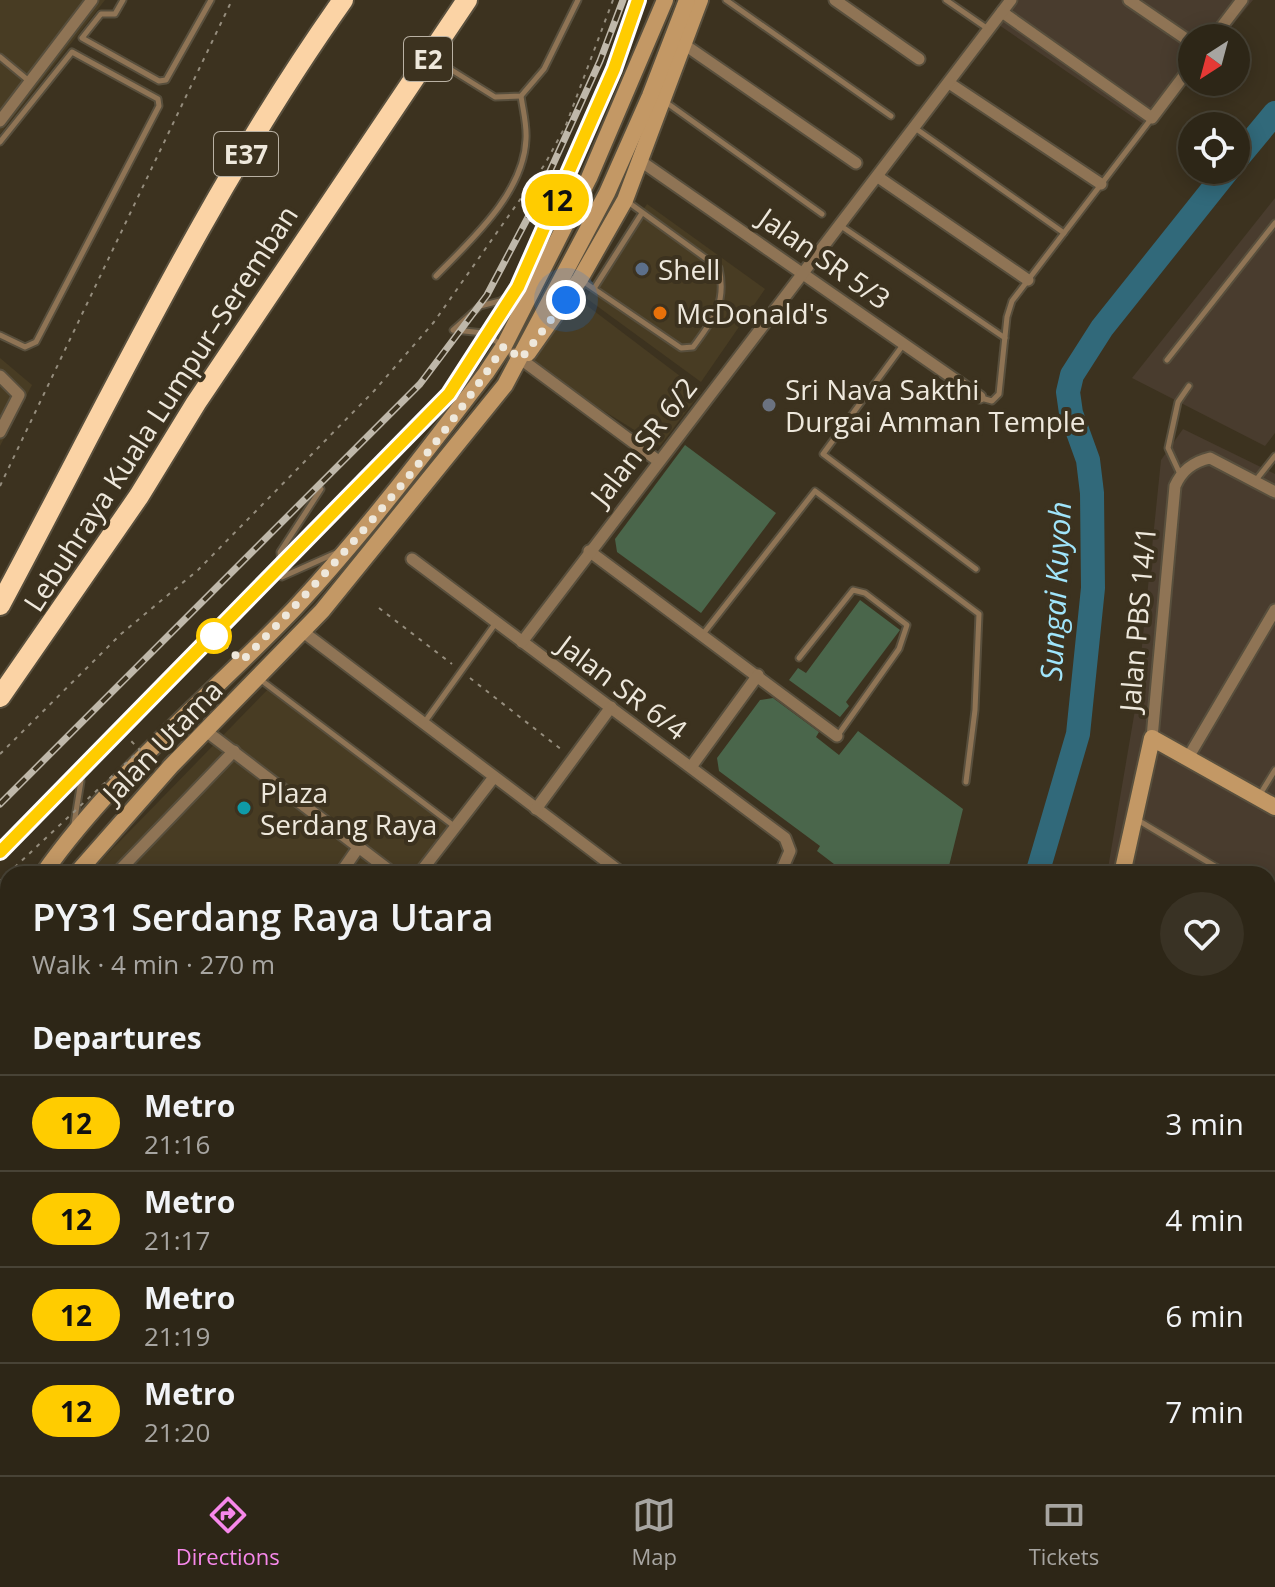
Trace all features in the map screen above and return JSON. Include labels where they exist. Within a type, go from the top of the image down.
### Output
[{"type":"highway","name":"Lebuhraya Kuala Lumpur–Seremban","points":[[0,605],[199,233],[342,0]]},
{"type":"highway","name":"E2","points":[[429,57],[467,0]]},
{"type":"highway","name":"Lebuhraya Kuala Lumpur–Seremban","points":[[0,697],[121,523],[196,403],[429,57]]},
{"type":"street","points":[[0,121],[92,0]]},
{"type":"street","name":"Jalan Utama","points":[[49,866],[70,836],[151,748],[295,608],[447,424],[504,346],[589,178],[665,0]]},
{"type":"street","name":"Jalan Utama","points":[[82,866],[302,631],[460,445],[521,359],[528,339],[627,151],[687,0]]},
{"type":"street","points":[[521,359],[588,283],[642,162],[682,43],[700,0]]},
{"type":"street","points":[[835,0],[919,59]]},
{"type":"street","name":"Jalan SR 6/2","points":[[522,642],[657,460],[805,273],[1011,0]]},
{"type":"street","points":[[1129,0],[1178,33]]},
{"type":"street","points":[[1224,24],[1242,0]]},
{"type":"street","points":[[1002,12],[1152,118],[1178,84]]},
{"type":"street","points":[[682,43],[856,163]]},
{"type":"street","points":[[949,83],[1101,184]]},
{"type":"street","name":"Jalan SR 5/3","points":[[642,162],[980,397]]},
{"type":"street","points":[[878,177],[1028,280]]},
{"type":"street","points":[[504,346],[657,460]]},
{"type":"street","points":[[0,376],[19,395],[0,432]]},
{"type":"street","points":[[1180,475],[1198,461],[1210,458],[1274,489]]},
{"type":"street","name":"Jalan PBS 14/1","points":[[1124,866],[1152,738],[1175,486],[1180,475]]},
{"type":"street","points":[[589,551],[837,736]]},
{"type":"street","name":"Jalan SR 6/4","points":[[412,559],[785,838],[790,851],[785,866]]},
{"type":"street","points":[[1189,756],[1275,610]]},
{"type":"street","points":[[302,631],[536,809],[603,866]]},
{"type":"street","points":[[691,767],[758,675]]},
{"type":"street","points":[[536,809],[611,707]]},
{"type":"street","points":[[206,731],[383,866]]},
{"type":"street","points":[[1152,738],[1189,756],[1275,807]]},
{"type":"street","points":[[124,866],[234,751]]},
{"type":"street","points":[[425,866],[494,777]]},
{"type":"street","points":[[346,866],[358,848]]},
{"type":"lane","points":[[82,38],[101,14],[115,14],[123,0]]},
{"type":"lane","points":[[68,30],[159,81],[166,80],[211,0]]},
{"type":"lane","points":[[436,276],[478,233],[515,179],[526,139],[521,96],[544,69],[578,0]]},
{"type":"lane","points":[[726,0],[891,116]]},
{"type":"lane","points":[[946,0],[989,30]]},
{"type":"lane","points":[[0,142],[72,52],[158,99],[159,106],[36,342],[25,347],[0,335]]},
{"type":"lane","points":[[0,57],[30,82]]},
{"type":"lane","points":[[429,57],[495,97],[521,96]]},
{"type":"lane","points":[[662,100],[822,214]]},
{"type":"lane","points":[[980,397],[992,401],[999,394],[1008,309],[1152,118]]},
{"type":"lane","points":[[915,128],[1064,233]]},
{"type":"lane","points":[[625,200],[719,268],[724,288],[718,314],[693,347],[681,348],[588,283],[642,213]]},
{"type":"lane","points":[[1167,360],[1275,223]]},
{"type":"lane","points":[[841,226],[1005,338]]},
{"type":"lane","points":[[504,346],[484,333],[453,330],[480,306],[519,292],[539,274]]},
{"type":"lane","points":[[905,342],[823,454],[976,569]]},
{"type":"lane","points":[[1180,475],[1168,448],[1178,402],[1189,386]]},
{"type":"lane","points":[[1256,480],[1275,456]]},
{"type":"lane","points":[[321,489],[280,552],[282,577],[345,550]]},
{"type":"lane","points":[[703,635],[815,491],[979,614],[966,782]]},
{"type":"lane","points":[[799,658],[853,590],[865,593],[907,625],[899,649],[837,736]]},
{"type":"lane","points":[[424,724],[496,622]]},
{"type":"lane","points":[[259,678],[455,827]]},
{"type":"lane","points":[[1259,797],[1275,770]]},
{"type":"lane","points":[[70,836],[81,781]]},
{"type":"lane","points":[[1135,819],[1214,866]]},
{"type":"path","points":[[0,486],[232,0]]},
{"type":"path","points":[[0,754],[121,634],[198,570],[374,391],[434,322],[545,164],[566,125],[613,0]]},
{"type":"path","points":[[379,608],[573,759]]},
{"type":"path","points":[[16,866],[140,750],[131,741]]},
{"type":"shaded area","points":[[0,0],[105,0],[0,134]]},
{"type":"shaded area","points":[[1018,0],[1253,0],[1233,24],[1178,24],[1178,92],[1149,128],[999,25]]},
{"type":"shaded area","points":[[1275,198],[1275,433],[1265,446],[1132,378]]},
{"type":"shaded area","points":[[647,204],[765,289],[701,382],[586,298]]},
{"type":"shaded area","points":[[577,298],[701,392],[660,446],[527,363]]},
{"type":"shaded area","points":[[0,358],[32,385],[0,446]]},
{"type":"shaded area","points":[[1183,429],[1275,474],[1275,866],[1108,866],[1136,704],[1161,460]]},
{"type":"shaded area","points":[[273,684],[460,831],[435,866],[96,866]]},
{"type":"green space","points":[[685,445],[776,513],[701,613],[617,552],[615,539]]},
{"type":"green space","points":[[860,600],[900,630],[846,702],[849,706],[840,717],[789,680],[798,668],[806,673]]},
{"type":"green space","points":[[773,698],[819,732],[816,737],[839,755],[858,731],[963,809],[949,866],[837,866],[817,851],[820,846],[719,771],[717,758],[760,700]]},
{"type":"waterway","name":"Sungai Kuyoh","points":[[1250,143],[1275,113]]},
{"type":"waterway","name":"Sungai Kuyoh","points":[[1039,866],[1078,734],[1093,588],[1092,493],[1088,460],[1071,413],[1068,392],[1072,375],[1102,328],[1217,184]]},
{"type":"railway","points":[[0,804],[420,384],[487,295],[535,204],[600,61],[623,0]]},
{"type":"railway","points":[[0,852],[449,394],[518,287],[614,69],[638,0]]},
{"type":"metro line","name":"12","points":[[0,852],[449,394],[518,287],[614,69],[638,0]]},
{"type":"place","name":"Shell","points":[[642,269]]},
{"type":"place","name":"McDonald's","points":[[660,313]]},
{"type":"place","name":"Sri Nava Sakthi Durgai Amman Temple","points":[[769,405]]},
{"type":"place","name":"Plaza Serdang Raya","points":[[244,808]]},
{"type":"route","points":[[214,636],[242,661],[295,608],[345,550],[447,424],[504,346],[521,359],[537,343],[566,300]]}]
